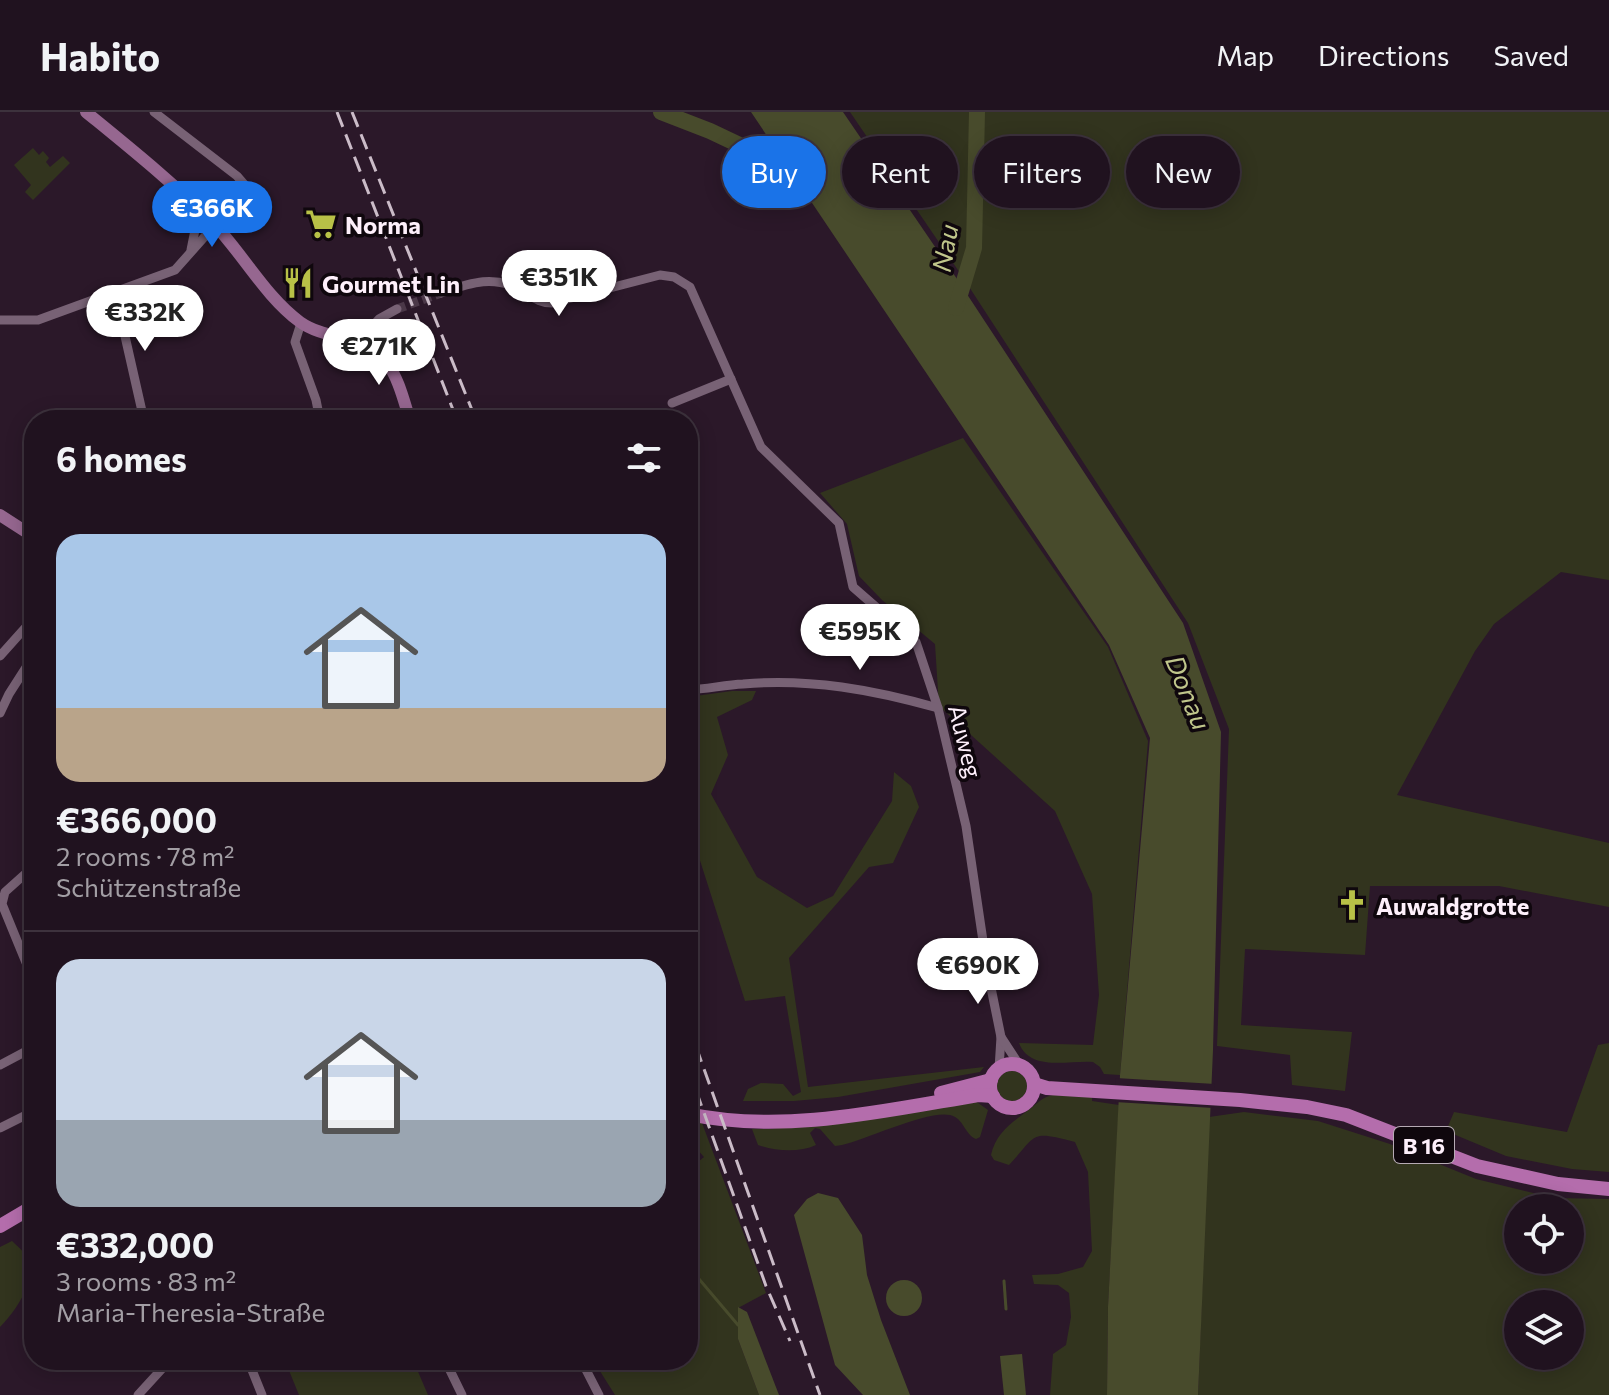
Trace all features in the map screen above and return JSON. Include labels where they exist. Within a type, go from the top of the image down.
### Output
[{"type":"main road","points":[[86,112],[192,202],[301,323],[318,332],[358,342],[379,355],[388,364],[406,410]]},
{"type":"main road","points":[[0,515],[24,531]]},
{"type":"main road","points":[[750,1117],[817,1112],[925,1096],[995,1074],[1005,1066],[1020,1066],[1029,1073],[1034,1084],[1029,1100],[1019,1107],[1002,1106],[993,1096],[995,1074]]},
{"type":"main road","name":"B 16","points":[[1034,1084],[1047,1088],[1307,1107],[1346,1115],[1477,1166],[1558,1184],[1609,1189]]},
{"type":"main road","points":[[925,1096],[961,1098]]},
{"type":"main road","points":[[698,1112],[803,1120],[993,1096]]},
{"type":"main road","points":[[0,1226],[24,1212]]},
{"type":"street","points":[[0,320],[38,320],[175,270],[215,225],[257,199],[237,176],[154,112]]},
{"type":"street","points":[[190,253],[196,225],[192,202]]},
{"type":"street","name":"Auweg","points":[[441,293],[486,280],[502,282],[539,301],[552,303],[660,275],[674,277],[690,287],[761,447],[839,523],[853,587],[916,642],[938,708],[966,826],[987,968],[1001,1037],[995,1074]]},
{"type":"street","points":[[115,292],[142,410]]},
{"type":"street","points":[[358,342],[379,319],[397,309]]},
{"type":"street","points":[[301,323],[295,342],[318,410]]},
{"type":"street","points":[[672,403],[731,379]]},
{"type":"street","points":[[0,656],[24,629]]},
{"type":"street","points":[[0,713],[24,670]]},
{"type":"street","points":[[698,689],[743,684],[819,683],[891,695],[938,708]]},
{"type":"street","points":[[24,875],[5,892],[2,904],[24,957]]},
{"type":"street","name":"Auweg","points":[[1001,1037],[1020,1066]]},
{"type":"street","points":[[0,1065],[24,1052]]},
{"type":"street","points":[[0,1128],[24,1116]]},
{"type":"street","points":[[138,1395],[161,1370]]},
{"type":"street","points":[[252,1370],[262,1395]]},
{"type":"street","points":[[450,1370],[462,1395]]},
{"type":"street","points":[[586,1370],[599,1395]]},
{"type":"shaded area","points":[[850,112],[1609,112],[1609,580],[1561,572],[1494,624],[1475,651],[1397,795],[1609,843],[1609,907],[1499,886],[1370,886],[1365,955],[1245,949],[1241,1025],[1352,1032],[1345,1091],[1292,1085],[1290,1055],[1217,1046],[1229,729],[1188,623],[916,208],[958,208],[958,136],[866,136]]},
{"type":"shaded area","points":[[33,148],[39,155],[43,151],[49,158],[46,162],[50,167],[63,156],[70,163],[33,200],[25,192],[31,185],[14,165]]},
{"type":"shaded area","points":[[963,438],[1108,647],[1148,741],[1120,1075],[1104,1074],[1093,1062],[1041,1061],[1024,1052],[1019,1043],[1093,1045],[1099,995],[1092,894],[1055,811],[939,706],[935,644],[882,600],[859,576],[847,524],[820,493]]},
{"type":"shaded area","points":[[756,691],[752,700],[717,717],[728,755],[711,794],[757,877],[807,908],[833,896],[892,801],[894,772],[911,786],[919,807],[893,863],[869,867],[789,958],[808,1087],[984,1067],[980,1072],[838,1097],[743,1101],[748,1089],[761,1083],[783,1084],[793,1096],[801,1092],[785,996],[745,1001],[698,854],[698,696]]},
{"type":"shaded area","points":[[1609,1043],[1609,1172],[1572,1169],[1506,1156],[1446,1131],[1454,1112],[1567,1132],[1598,1045]]},
{"type":"shaded area","points":[[1012,1071],[1022,1076],[1027,1086],[1022,1096],[1012,1101],[1002,1096],[997,1086],[1002,1076]]},
{"type":"shaded area","points":[[1053,1095],[1092,1097],[1092,1101],[1119,1105],[1108,1307],[1107,1395],[1050,1395],[1053,1354],[1066,1345],[1071,1317],[1069,1293],[1058,1285],[1034,1284],[1032,1275],[1058,1274],[1083,1267],[1092,1251],[1088,1172],[1075,1142],[1049,1136],[1036,1137],[1009,1165],[994,1160],[991,1155],[1006,1128],[1040,1100]]},
{"type":"shaded area","points":[[974,1100],[988,1110],[980,1137],[976,1139],[958,1119],[950,1115],[927,1117],[835,1146],[820,1129],[815,1128],[810,1133],[816,1145],[795,1150],[758,1145],[752,1129],[771,1129]]},
{"type":"shaded area","points":[[1244,1112],[1318,1121],[1390,1144],[1476,1179],[1538,1194],[1504,1194],[1504,1274],[1584,1274],[1584,1199],[1609,1199],[1609,1395],[1198,1395],[1209,1117]]},
{"type":"shaded area","points":[[698,1122],[702,1123],[766,1293],[738,1308],[738,1339],[759,1395],[615,1395],[599,1370],[698,1370],[698,1162],[704,1157],[698,1150]]},
{"type":"shaded area","points":[[12,1241],[24,1252],[24,1293],[0,1327],[0,1247]]},
{"type":"shaded area","points":[[289,1370],[417,1370],[428,1395],[299,1395]]},
{"type":"water","name":"Donau","points":[[751,112],[843,112],[859,136],[842,136],[842,208],[909,208],[1183,623],[1221,732],[1213,1050],[1198,1395],[1107,1395],[1108,1307],[1120,1075],[1150,738],[1109,645],[815,208],[826,208],[826,136],[767,136]]},
{"type":"water","points":[[818,1193],[838,1198],[862,1235],[867,1275],[910,1395],[863,1395],[835,1365],[794,1215],[807,1199]]},
{"type":"water","points":[[904,1280],[916,1286],[922,1298],[916,1310],[904,1316],[892,1310],[886,1298],[892,1286]]},
{"type":"water","points":[[738,1307],[747,1312],[779,1395],[759,1395],[738,1339]]},
{"type":"water","points":[[1022,1354],[1026,1395],[1004,1395],[1000,1356]]},
{"type":"pier","points":[[1116,1078],[1215,1084],[1213,1108],[1115,1102]]},
{"type":"waterway","points":[[661,112],[722,137]]},
{"type":"waterway","name":"Nau","points":[[956,308],[974,248],[977,112]]},
{"type":"waterway","points":[[698,1278],[738,1325]]},
{"type":"waterway","points":[[1004,1281],[1006,1309]]},
{"type":"tunnel","points":[[397,309],[441,293]]},
{"type":"railway","points":[[337,112],[453,410]]},
{"type":"railway","points":[[352,112],[472,410]]},
{"type":"railway","points":[[698,1052],[820,1395]]},
{"type":"railway","points":[[698,1096],[766,1286],[790,1341]]},
{"type":"place","name":"Norma","points":[[321,224]]},
{"type":"place","name":"Gourmet Lin","points":[[298,283]]},
{"type":"place","name":"Auwaldgrotte","points":[[1352,905]]}]
